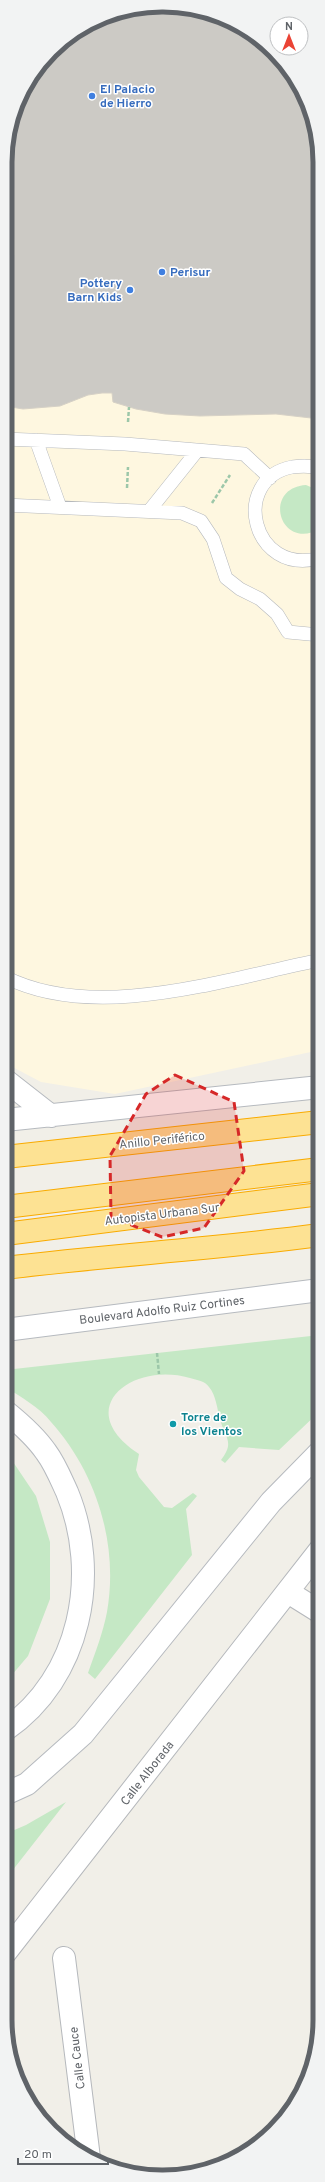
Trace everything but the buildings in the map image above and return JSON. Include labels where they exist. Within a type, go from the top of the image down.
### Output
[{"type":"highway","name":"Anillo Periférico","points":[[12,1156],[313,1123]]},
{"type":"highway","name":"Autopista Urbana Sur","points":[[12,1206],[313,1170]]},
{"type":"highway","name":"Autopista Urbana Sur","points":[[12,1233],[313,1195]]},
{"type":"highway","points":[[12,1267],[99,1257],[262,1243],[313,1236]]},
{"type":"main road","points":[[12,1085],[51,1116]]},
{"type":"main road","points":[[12,1119],[313,1088]]},
{"type":"main road","name":"Boulevard Adolfo Ruiz Cortines","points":[[12,1329],[313,1291]]},
{"type":"main road","points":[[12,1418],[47,1452],[60,1476],[71,1502],[79,1532],[84,1564],[83,1592],[78,1620],[70,1647],[46,1692],[30,1710],[12,1724]]},
{"type":"main road","points":[[12,1791],[27,1784],[83,1734],[271,1502],[313,1459]]},
{"type":"main road","name":"Calle Alborada","points":[[12,1944],[313,1559]]},
{"type":"main road","points":[[288,1592],[313,1608]]},
{"type":"main road","name":"Calle Cauce","points":[[64,1958],[88,2150]]},
{"type":"lane","points":[[12,439],[125,444],[244,454],[270,478]]},
{"type":"lane","points":[[36,440],[60,507]]},
{"type":"lane","points":[[149,511],[197,451]]},
{"type":"lane","points":[[313,468],[301,466],[285,469],[270,478],[260,491],[255,505],[255,520],[259,534],[268,546],[279,555],[293,560],[313,560]]},
{"type":"lane","points":[[12,505],[182,513],[201,520],[213,539],[226,578],[240,589],[260,599],[277,614],[288,632],[313,634]]},
{"type":"lane","points":[[12,980],[35,990],[60,995],[130,996],[197,986],[313,961]]},
{"type":"path","points":[[201,520],[244,454]]},
{"type":"path","points":[[157,1353],[159,1374]]},
{"type":"highlighted area","points":[[175,1075],[234,1102],[244,1171],[204,1228],[162,1237],[111,1217],[110,1156],[146,1094]]},
{"type":"shaded area","points":[[120,18],[312,147],[313,1052],[115,1094],[41,1082],[12,1067],[12,153],[17,124],[23,105],[32,87],[49,63],[63,49],[79,37],[105,23]]},
{"type":"green space","points":[[306,485],[313,488],[313,532],[306,534],[294,532],[286,526],[281,516],[280,506],[284,496],[292,489]]},
{"type":"green space","points":[[313,1336],[313,1418],[279,1450],[239,1447],[225,1463],[221,1460],[227,1449],[228,1440],[213,1394],[207,1385],[201,1381],[168,1375],[148,1376],[130,1383],[117,1393],[110,1406],[110,1421],[119,1437],[139,1454],[136,1470],[139,1477],[164,1507],[172,1508],[193,1493],[197,1496],[186,1509],[192,1555],[95,1679],[88,1673],[99,1643],[105,1620],[110,1586],[110,1561],[100,1510],[92,1486],[67,1442],[41,1412],[12,1391],[12,1369]]},
{"type":"green space","points":[[12,1460],[36,1496],[50,1542],[50,1599],[28,1656],[12,1675]]},
{"type":"green space","points":[[66,1802],[12,1871],[12,1831],[26,1825]]},
{"type":"place","name":"El Palacio de Hierro","points":[[92,96]]},
{"type":"place","name":"Perisur","points":[[162,272]]},
{"type":"place","name":"Pottery Barn Kids","points":[[130,290]]},
{"type":"place","name":"Torre de los Vientos","points":[[173,1424]]}]
